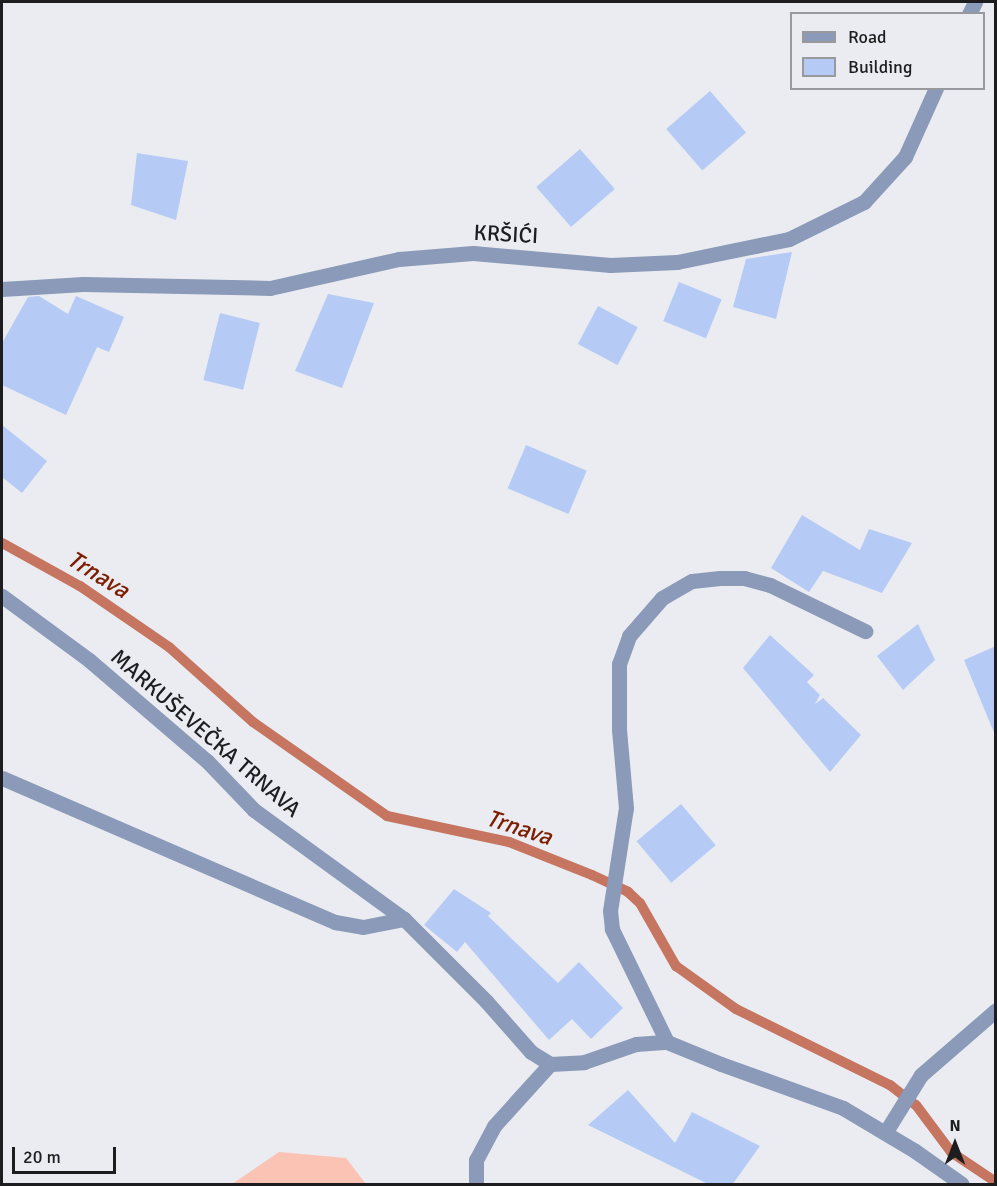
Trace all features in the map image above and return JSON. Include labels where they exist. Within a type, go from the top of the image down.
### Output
[{"type":"street","name":"KRŠIĆI","points":[[2,289],[83,284],[270,288],[399,259],[473,253],[610,265],[677,262],[789,239],[864,202],[905,157],[935,90]]},
{"type":"street","points":[[667,1041],[612,929],[610,911],[626,808],[620,730],[620,664],[629,636],[662,598],[692,581],[744,578],[770,585],[865,631]]},
{"type":"street","name":"MARKUŠEVEČKA TRNAVA","points":[[2,596],[89,660],[207,761],[254,810],[404,920],[486,1001],[531,1052],[550,1064]]},
{"type":"street","points":[[2,778],[334,922],[363,927],[404,920]]},
{"type":"street","points":[[885,1133],[912,1087],[981,1020],[996,1010]]},
{"type":"street","points":[[476,1185],[476,1160],[494,1126],[550,1064],[584,1062],[636,1044],[667,1041],[721,1064],[843,1108],[963,1185]]},
{"type":"shaded area","points":[[279,1152],[346,1158],[366,1184],[232,1184]]},
{"type":"building","points":[[710,91],[746,133],[702,171],[666,129]]},
{"type":"building","points":[[580,149],[615,189],[571,227],[536,187]]},
{"type":"building","points":[[137,153],[188,161],[176,220],[131,205]]},
{"type":"building","points":[[792,252],[776,319],[733,307],[746,259]]},
{"type":"building","points":[[679,282],[722,299],[706,338],[663,321]]},
{"type":"building","points":[[328,294],[374,303],[342,388],[295,371]]},
{"type":"building","points":[[39,296],[68,314],[76,296],[124,317],[109,352],[97,347],[66,415],[2,385],[2,343],[28,297]]},
{"type":"building","points":[[598,306],[638,327],[618,365],[578,344]]},
{"type":"building","points":[[220,313],[260,323],[243,390],[203,380]]},
{"type":"building","points":[[2,425],[47,461],[22,493],[2,477]]},
{"type":"building","points":[[526,445],[587,471],[568,514],[508,488]]},
{"type":"building","points":[[802,515],[860,550],[869,529],[912,543],[882,593],[823,571],[809,592],[771,568]]},
{"type":"building","points":[[918,624],[935,660],[903,690],[877,656]]},
{"type":"building","points":[[770,635],[814,675],[807,682],[820,695],[815,704],[823,698],[861,735],[830,772],[743,668]]},
{"type":"building","points":[[996,646],[996,735],[995,735],[964,660]]},
{"type":"building","points":[[681,804],[716,845],[671,883],[637,841]]},
{"type":"building","points":[[454,889],[491,913],[488,916],[558,983],[579,962],[623,1008],[591,1039],[572,1019],[549,1040],[465,942],[457,952],[424,925]]},
{"type":"building","points":[[628,1090],[675,1143],[692,1112],[760,1146],[732,1185],[710,1185],[588,1125]]},
{"type":"waterway","name":"Trnava","points":[[2,543],[80,586],[169,647],[253,722],[387,816],[509,842],[628,892],[640,903],[676,966],[736,1009],[890,1085],[916,1105],[951,1152],[996,1182]]}]
